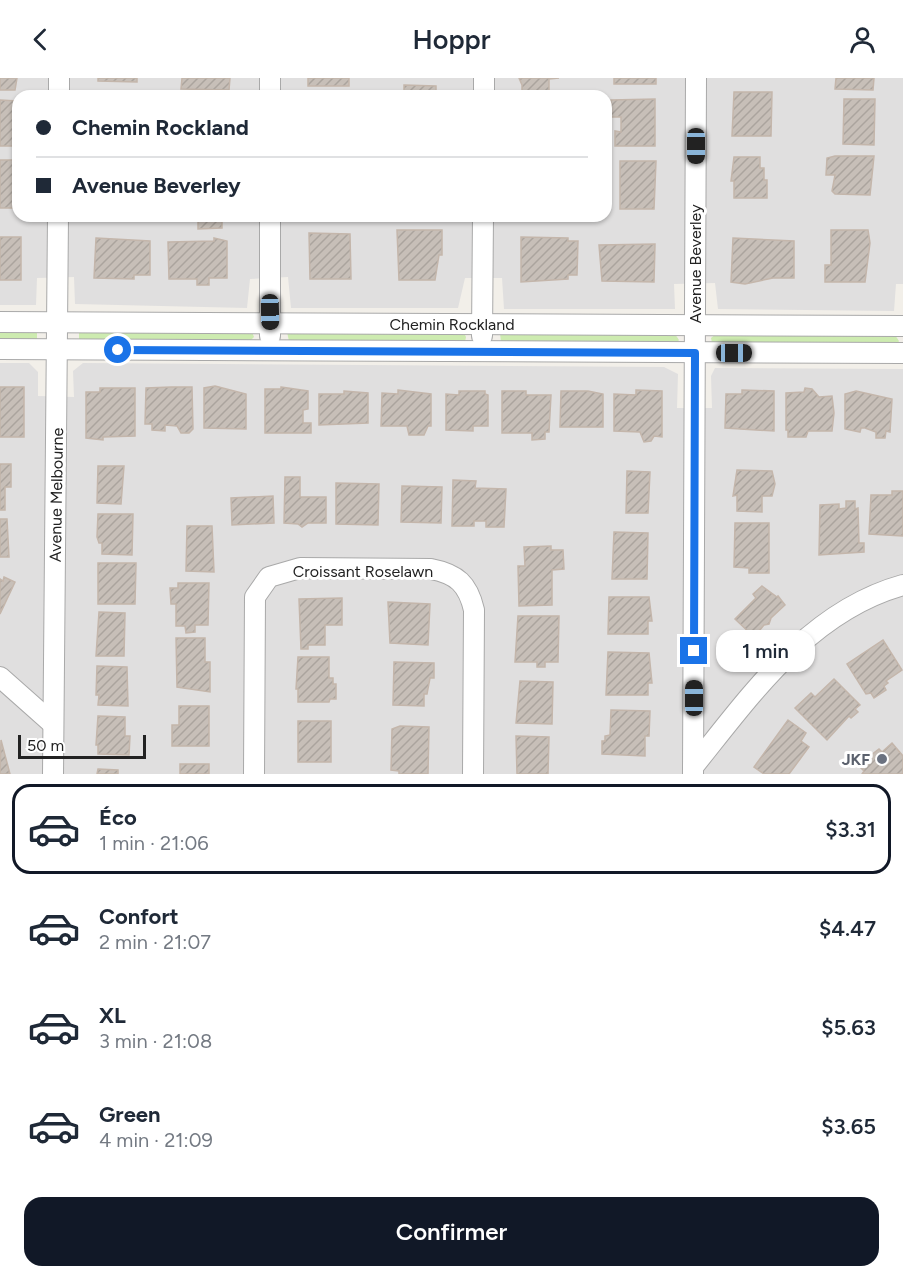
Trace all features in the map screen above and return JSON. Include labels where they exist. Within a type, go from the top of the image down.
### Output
[{"type":"street","name":"Avenue Beverley","points":[[693,771],[696,78]]},
{"type":"street","name":"Avenue Melbourne","points":[[53,774],[58,222]]},
{"type":"street","points":[[270,222],[270,350]]},
{"type":"street","points":[[482,351],[483,222]]},
{"type":"street","name":"Chemin Rockland","points":[[0,322],[903,326]]},
{"type":"street","name":"Chemin Rockland","points":[[0,349],[903,354]]},
{"type":"street","name":"Croissant Roselawn","points":[[254,774],[255,597],[269,577],[300,568],[431,568],[448,572],[460,579],[470,592],[474,610],[473,774]]},
{"type":"street","points":[[693,771],[762,680],[803,640],[842,613],[884,591],[903,585]]},
{"type":"street","points":[[0,677],[53,724]]},
{"type":"shaded area","points":[[0,78],[903,78],[903,284],[896,284],[894,311],[718,309],[715,283],[674,284],[675,309],[504,309],[502,278],[465,278],[458,308],[291,308],[288,277],[250,279],[247,308],[75,304],[74,277],[37,278],[36,305],[0,305]]},
{"type":"shaded area","points":[[0,363],[29,363],[38,372],[38,396],[74,397],[73,371],[83,363],[664,367],[678,374],[677,408],[712,408],[711,376],[715,368],[903,369],[903,774],[0,774]]},
{"type":"green space","points":[[0,330],[37,330],[37,340],[0,340]]},
{"type":"green space","points":[[79,330],[252,332],[254,337],[250,341],[79,340]]},
{"type":"green space","points":[[287,332],[464,333],[466,337],[465,342],[289,341]]},
{"type":"green space","points":[[500,333],[675,334],[679,340],[677,343],[501,342]]},
{"type":"green space","points":[[716,334],[895,335],[899,341],[898,343],[712,343],[711,338]]},
{"type":"building","points":[[0,78],[17,78],[15,90],[0,90]]},
{"type":"building","points":[[98,78],[137,78],[137,82],[98,81]]},
{"type":"building","points":[[182,78],[230,78],[229,90],[181,89]]},
{"type":"building","points":[[308,78],[349,78],[349,86],[308,86]]},
{"type":"building","points":[[519,78],[559,78],[549,79],[549,90],[522,90]]},
{"type":"building","points":[[614,78],[656,78],[656,84],[614,84]]},
{"type":"building","points":[[836,78],[874,78],[873,90],[835,89]]},
{"type":"building","points":[[404,85],[436,86],[436,90],[404,90]]},
{"type":"building","points":[[734,92],[772,92],[771,136],[732,136]]},
{"type":"building","points":[[655,99],[655,146],[615,146],[615,131],[621,132],[621,117],[612,117],[612,100]]},
{"type":"building","points":[[844,99],[875,99],[874,145],[843,144]]},
{"type":"building","points":[[0,100],[12,101],[12,146],[0,146]]},
{"type":"building","points":[[874,156],[870,195],[835,194],[832,191],[835,175],[826,175],[827,158]]},
{"type":"building","points":[[734,157],[760,157],[760,168],[764,168],[764,180],[767,180],[767,198],[734,198],[734,181],[731,181]]},
{"type":"building","points":[[0,160],[12,160],[12,208],[0,208]]},
{"type":"building","points":[[620,161],[656,161],[654,209],[620,209]]},
{"type":"building","points":[[198,222],[222,222],[222,228],[198,229]]},
{"type":"building","points":[[397,230],[442,230],[442,255],[439,255],[435,280],[399,280]]},
{"type":"building","points":[[831,230],[868,230],[870,243],[865,282],[825,282],[825,265],[831,265]]},
{"type":"building","points":[[309,233],[350,234],[351,279],[310,279]]},
{"type":"building","points":[[0,237],[21,237],[21,280],[0,280]]},
{"type":"building","points":[[521,237],[568,238],[568,241],[578,241],[577,275],[568,275],[568,279],[521,282]]},
{"type":"building","points":[[96,238],[150,241],[150,275],[134,275],[134,279],[94,278]]},
{"type":"building","points":[[214,238],[227,241],[227,278],[209,278],[209,285],[197,285],[197,279],[169,279],[168,242],[214,241]]},
{"type":"building","points":[[733,238],[794,241],[794,278],[773,278],[745,284],[731,282]]},
{"type":"building","points":[[655,244],[654,282],[602,281],[599,245]]},
{"type":"building","points":[[215,386],[246,394],[246,429],[204,428],[204,388]]},
{"type":"building","points":[[0,387],[24,387],[24,437],[0,437]]},
{"type":"building","points":[[192,387],[193,429],[189,433],[181,433],[177,426],[165,425],[165,431],[152,430],[152,424],[145,424],[146,388]]},
{"type":"building","points":[[281,387],[308,391],[308,409],[303,410],[303,423],[311,423],[311,433],[265,433],[265,389],[281,389]]},
{"type":"building","points":[[100,388],[135,388],[135,436],[103,437],[103,440],[86,438],[86,392],[100,392]]},
{"type":"building","points":[[805,388],[812,389],[819,397],[832,396],[834,413],[832,431],[808,431],[806,437],[788,437],[786,393],[804,392]]},
{"type":"building","points":[[398,390],[431,394],[431,426],[428,426],[424,435],[409,435],[407,426],[381,426],[382,393],[398,394]]},
{"type":"building","points":[[636,390],[662,391],[662,437],[654,436],[651,441],[644,442],[640,432],[614,431],[614,394],[636,395]]},
{"type":"building","points":[[742,390],[774,391],[774,431],[725,428],[726,394],[742,394]]},
{"type":"building","points":[[344,391],[368,393],[368,423],[319,425],[319,394],[344,394]]},
{"type":"building","points":[[459,391],[485,391],[488,395],[488,426],[473,426],[473,431],[446,430],[446,394],[459,395]]},
{"type":"building","points":[[502,391],[526,391],[526,395],[551,395],[549,432],[545,432],[545,439],[532,440],[532,433],[502,433]]},
{"type":"building","points":[[561,391],[588,391],[603,394],[603,427],[560,427]]},
{"type":"building","points":[[856,391],[892,399],[890,432],[886,431],[885,438],[876,438],[876,432],[865,428],[861,428],[860,432],[845,429],[845,394]]},
{"type":"building","points":[[0,464],[11,464],[11,487],[5,487],[5,510],[0,510]]},
{"type":"building","points":[[98,466],[124,466],[121,504],[97,503]]},
{"type":"building","points":[[737,470],[772,471],[775,484],[772,496],[762,496],[762,512],[737,511],[737,495],[733,496]]},
{"type":"building","points":[[627,471],[650,472],[648,513],[626,513]]},
{"type":"building","points":[[285,477],[300,477],[300,497],[326,497],[326,523],[308,523],[302,527],[298,524],[284,523]]},
{"type":"building","points":[[453,480],[476,481],[475,488],[506,489],[504,527],[486,527],[486,521],[474,521],[474,526],[452,526]]},
{"type":"building","points":[[336,483],[379,484],[378,525],[336,524]]},
{"type":"building","points":[[402,486],[442,487],[441,523],[401,522]]},
{"type":"building","points":[[892,491],[903,491],[903,536],[869,534],[871,495],[892,495]]},
{"type":"building","points":[[273,496],[274,523],[232,525],[231,498]]},
{"type":"building","points":[[846,501],[855,501],[855,509],[858,508],[859,543],[864,543],[864,552],[819,555],[820,505],[839,504],[839,509],[846,508]]},
{"type":"building","points":[[98,514],[133,514],[132,555],[102,554],[102,543],[99,543],[97,537]]},
{"type":"building","points":[[0,519],[7,519],[9,557],[0,557]]},
{"type":"building","points":[[735,523],[769,523],[769,573],[749,573],[749,568],[734,567]]},
{"type":"building","points":[[187,526],[212,526],[214,572],[186,571]]},
{"type":"building","points":[[614,532],[648,533],[647,579],[612,579]]},
{"type":"building","points":[[551,546],[551,550],[563,550],[564,569],[552,570],[552,605],[519,606],[518,566],[525,566],[524,547]]},
{"type":"building","points":[[98,563],[136,563],[135,604],[98,604]]},
{"type":"building","points":[[4,577],[15,582],[0,614],[0,579],[3,581]]},
{"type":"building","points":[[178,583],[209,583],[208,625],[195,625],[195,632],[186,633],[185,626],[176,626],[176,604],[171,604],[170,588],[178,588]]},
{"type":"building","points":[[762,586],[778,596],[785,605],[754,637],[735,619],[756,598],[753,594]]},
{"type":"building","points":[[609,597],[649,597],[652,621],[648,621],[648,634],[608,634]]},
{"type":"building","points":[[342,598],[342,625],[325,625],[325,645],[308,645],[308,649],[301,649],[299,599]]},
{"type":"building","points":[[388,602],[430,604],[428,645],[390,643]]},
{"type":"building","points":[[99,612],[125,613],[124,656],[96,656]]},
{"type":"building","points":[[518,616],[559,616],[558,662],[545,662],[545,667],[537,667],[537,662],[515,662]]},
{"type":"building","points":[[176,638],[205,638],[205,662],[210,662],[210,692],[177,687]]},
{"type":"building","points":[[883,640],[902,670],[886,681],[888,683],[884,686],[886,690],[874,698],[871,693],[866,694],[847,664]]},
{"type":"building","points":[[608,652],[649,653],[652,683],[648,683],[648,695],[606,695]]},
{"type":"building","points":[[298,657],[329,657],[329,678],[333,678],[333,684],[336,684],[336,699],[330,699],[329,702],[298,702],[298,689],[296,689]]},
{"type":"building","points":[[394,662],[434,663],[434,678],[430,678],[427,694],[424,694],[424,706],[393,705]]},
{"type":"building","points":[[97,666],[127,667],[128,706],[98,705]]},
{"type":"building","points":[[834,679],[860,705],[855,709],[858,712],[851,718],[849,716],[827,740],[795,708],[811,693],[815,697]]},
{"type":"building","points":[[520,681],[553,682],[552,724],[516,723]]},
{"type":"building","points":[[179,706],[209,706],[209,746],[172,746],[172,725],[179,725]]},
{"type":"building","points":[[611,710],[650,711],[649,736],[645,736],[645,756],[602,754],[602,741],[605,741],[605,736],[610,735]]},
{"type":"building","points":[[98,716],[125,717],[125,736],[130,736],[129,755],[98,754],[98,745],[96,745]]},
{"type":"building","points":[[788,720],[806,733],[801,741],[809,747],[789,774],[764,774],[754,767]]},
{"type":"building","points":[[298,721],[331,721],[331,762],[298,762]]},
{"type":"building","points":[[400,726],[429,727],[428,774],[399,774],[399,771],[391,770],[392,729]]},
{"type":"building","points":[[516,736],[549,737],[548,774],[517,774]]},
{"type":"building","points":[[1,740],[10,774],[0,774]]},
{"type":"building","name":"JKF","points":[[892,743],[903,756],[903,774],[862,774],[864,771],[859,766],[863,762],[861,759],[865,756],[867,758],[879,749],[882,752]]},
{"type":"building","points":[[180,764],[209,764],[209,774],[180,774]]},
{"type":"building","points":[[98,769],[118,770],[118,774],[97,774]]},
{"type":"place","name":"JKF","points":[[882,759]]},
{"type":"route","points":[[118,350],[695,353],[694,651]]}]
